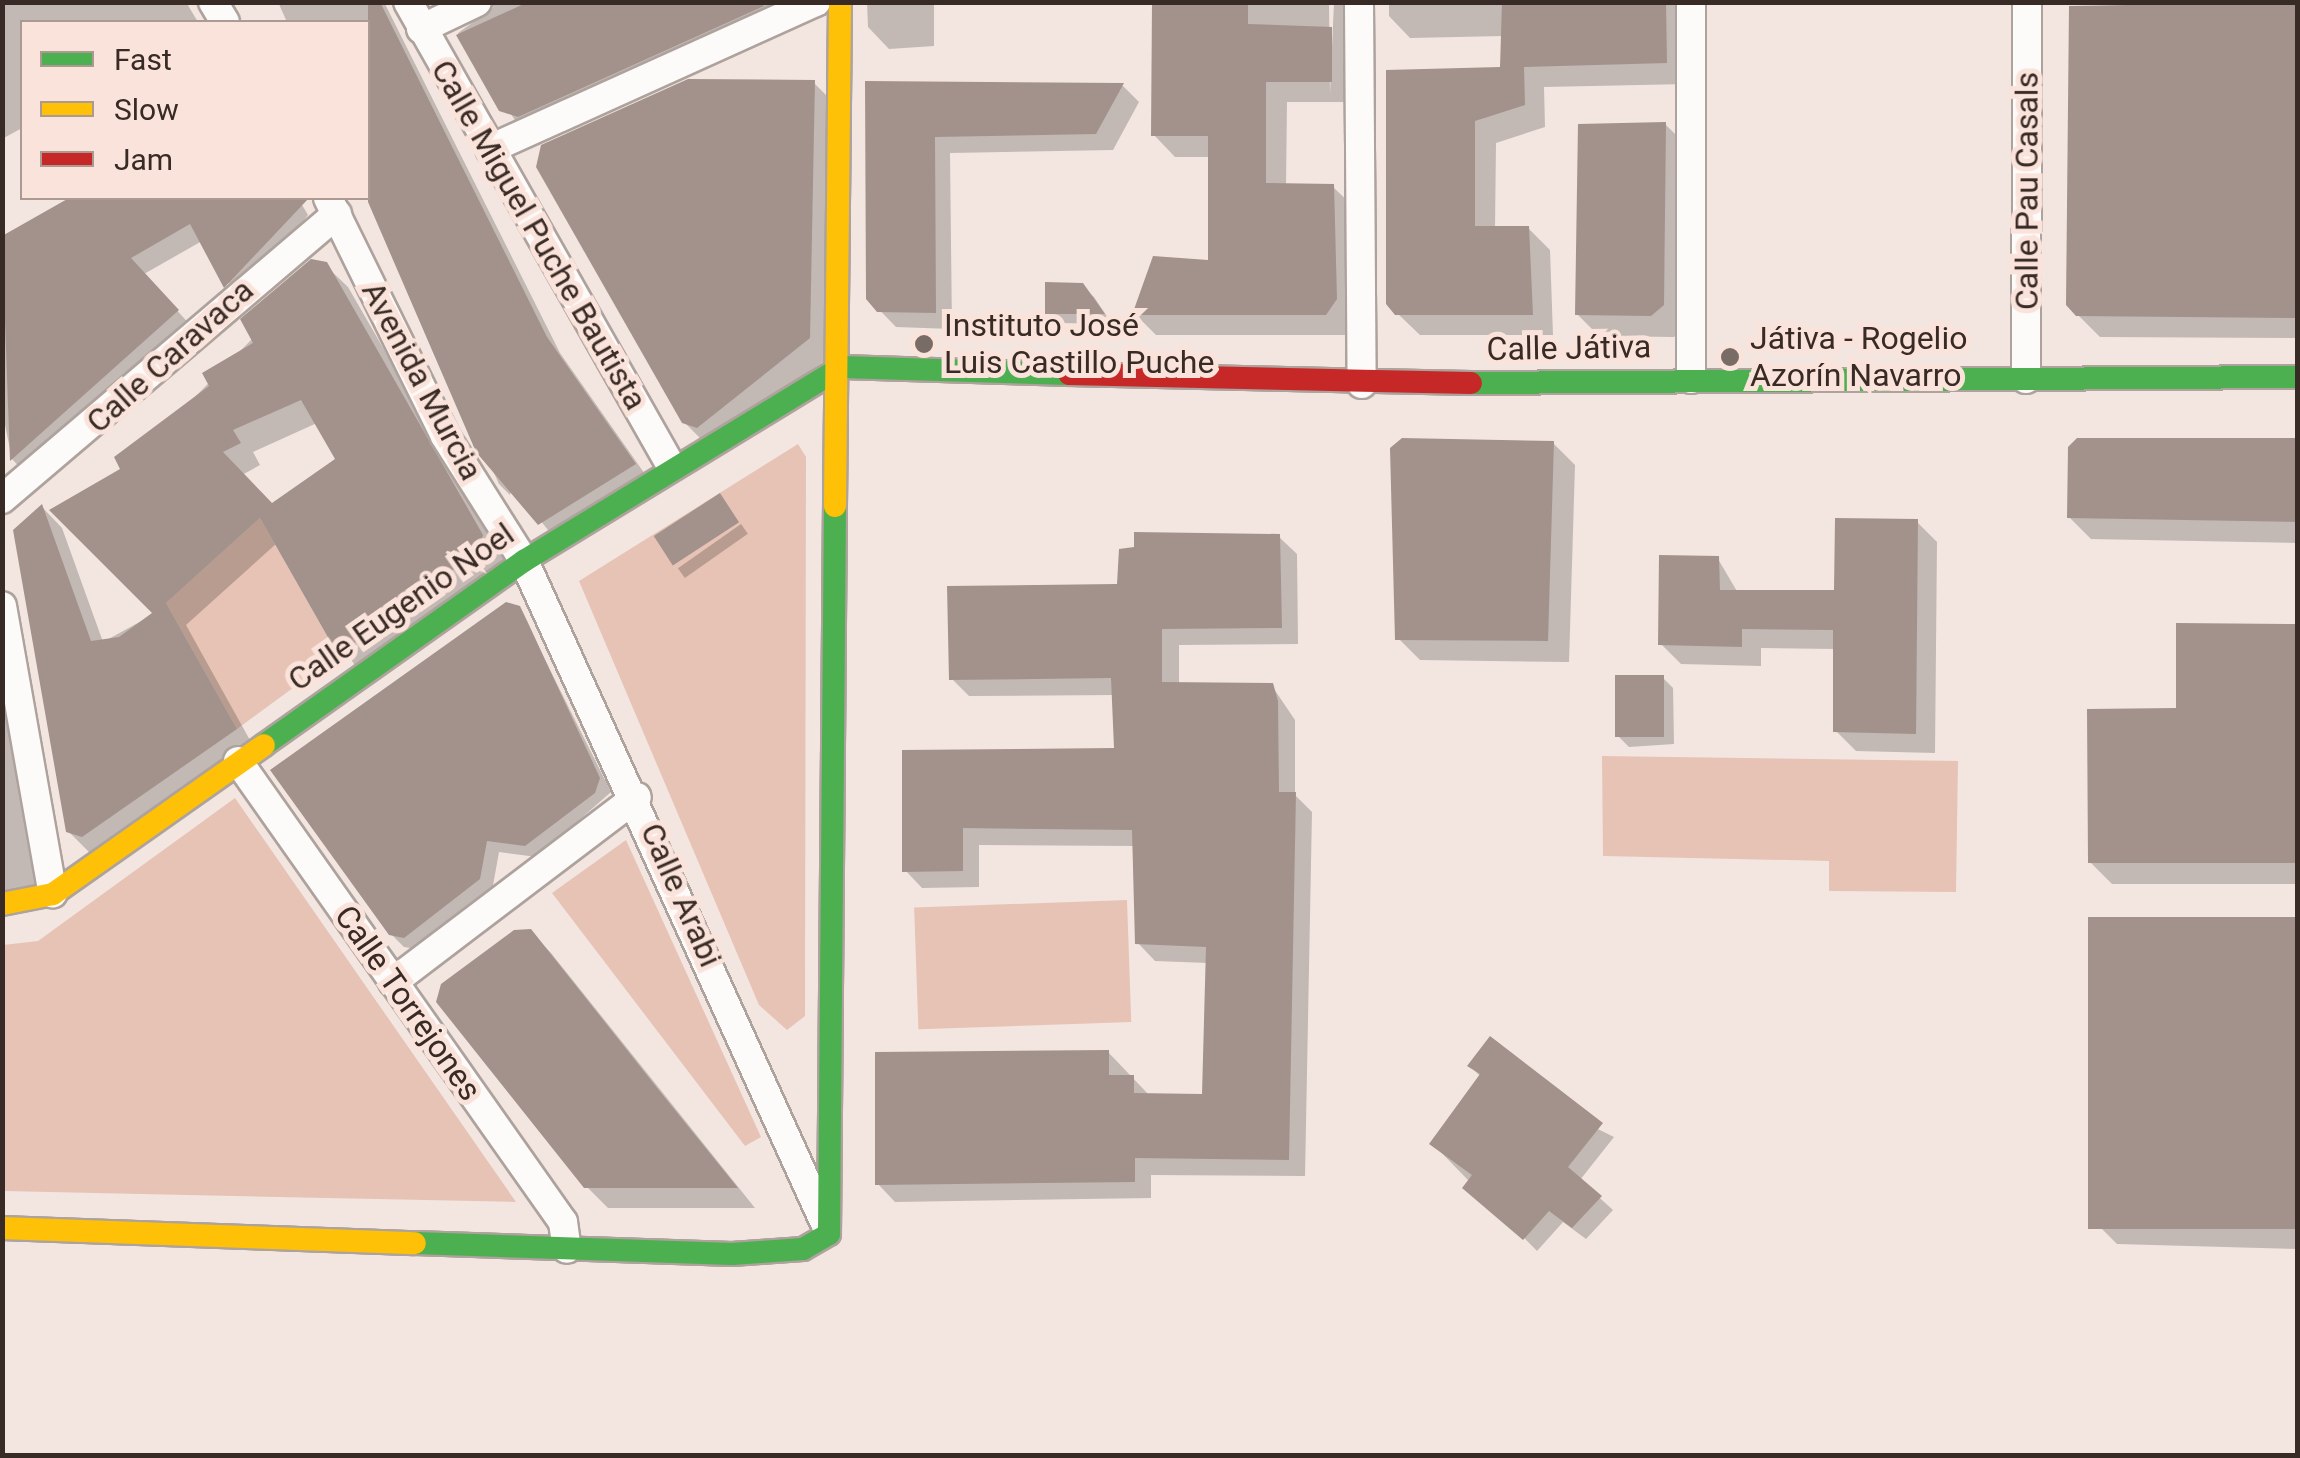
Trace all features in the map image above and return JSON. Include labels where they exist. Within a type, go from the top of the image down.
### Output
[{"type":"street","name":"Calle Miguel Puche Bautista","points":[[408,2],[671,466]]},
{"type":"street","points":[[421,29],[478,2]]},
{"type":"street","points":[[490,149],[816,2]]},
{"type":"street","points":[[2,1228],[732,1254],[804,1249],[829,1234],[842,367],[840,2]]},
{"type":"street","points":[[1359,2],[1362,384]]},
{"type":"street","points":[[1691,2],[1691,379]]},
{"type":"street","name":"Calle Pau Casals","points":[[2026,379],[2028,2]]},
{"type":"street","name":"Calle Caravaca","points":[[2,498],[332,206]]},
{"type":"street","name":"Avenida Murcia","points":[[332,206],[445,436],[524,561]]},
{"type":"street","name":"Calle Játiva","points":[[842,367],[1362,384],[2298,378]]},
{"type":"street","name":"Calle Eugenio Noel","points":[[2,904],[53,894],[524,561],[671,466],[842,367]]},
{"type":"street","name":"Calle Arabi","points":[[524,561],[637,797],[829,1234]]},
{"type":"street","points":[[2,606],[53,894]]},
{"type":"street","name":"Calle Torrejones","points":[[238,761],[563,1222],[568,1249]]},
{"type":"street","points":[[393,982],[637,797]]},
{"type":"shaded area","points":[[798,444],[806,457],[805,1016],[787,1030],[759,1005],[579,581]]},
{"type":"shaded area","points":[[260,518],[338,655],[237,729],[166,603]]},
{"type":"shaded area","points":[[1602,756],[1958,761],[1956,892],[1829,891],[1829,861],[1603,856]]},
{"type":"shaded area","points":[[235,798],[516,1202],[3,1191],[3,945],[38,941]]},
{"type":"shaded area","points":[[626,840],[761,1137],[745,1146],[552,893]]},
{"type":"shaded area","points":[[1127,900],[1131,1022],[918,1029],[914,907]]},
{"type":"building","points":[[368,2],[380,2],[547,337],[636,464],[538,525],[476,452],[368,202]]},
{"type":"building","points":[[528,2],[758,2],[764,6],[518,117],[499,111],[456,35]]},
{"type":"building","points":[[1152,2],[1248,2],[1248,24],[1332,27],[1332,82],[1266,82],[1266,183],[1334,184],[1337,299],[1326,315],[1132,315],[1153,256],[1208,260],[1208,136],[1151,136]]},
{"type":"building","points":[[1502,2],[1666,2],[1667,63],[1524,67],[1525,105],[1475,121],[1475,226],[1529,226],[1533,315],[1395,315],[1386,304],[1386,70],[1500,67]]},
{"type":"building","points":[[2298,2],[2298,318],[2076,316],[2066,305],[2069,6]]},
{"type":"building","points":[[688,79],[815,80],[810,338],[697,428],[682,423],[536,167],[541,145]]},
{"type":"building","points":[[865,81],[1124,83],[1096,134],[935,137],[936,313],[877,312],[866,299]]},
{"type":"building","points":[[1666,122],[1664,305],[1651,316],[1575,315],[1578,124]]},
{"type":"building","points":[[65,200],[307,200],[224,288],[190,224],[131,258],[179,310],[10,461],[2,236]]},
{"type":"building","points":[[311,259],[327,262],[483,535],[479,551],[338,655],[260,518],[166,603],[237,729],[82,837],[66,832],[13,530],[42,504],[91,641],[119,637],[152,613],[49,510],[120,469],[114,457],[209,386],[202,373],[253,343],[240,319]],"holes":[[[301,400],[335,459],[272,503],[223,452],[241,443],[233,430]]]},
{"type":"building","points":[[1045,282],[1083,283],[1105,314],[1045,314]]},
{"type":"building","points":[[1402,438],[1554,441],[1548,641],[1395,640],[1390,448]]},
{"type":"building","points":[[2077,438],[2298,438],[2298,522],[2067,518],[2068,447]]},
{"type":"building","points":[[720,493],[739,522],[673,565],[654,536]]},
{"type":"building","points":[[1835,518],[1918,519],[1916,734],[1833,732],[1833,630],[1742,629],[1742,647],[1658,645],[1659,555],[1719,556],[1720,590],[1834,590]]},
{"type":"building","points":[[1134,532],[1280,534],[1282,628],[1162,629],[1162,682],[1273,683],[1278,701],[1279,792],[1296,792],[1289,1160],[1135,1158],[1135,1182],[875,1185],[875,1052],[1109,1050],[1109,1075],[1134,1075],[1134,1093],[1202,1094],[1206,947],[1135,944],[1132,830],[963,828],[963,871],[902,872],[902,750],[1114,748],[1111,678],[949,680],[947,586],[1117,584],[1119,549],[1134,547]]},
{"type":"building","points":[[506,602],[520,606],[529,625],[600,778],[595,793],[525,846],[487,841],[480,879],[404,938],[389,935],[270,770]]},
{"type":"building","points":[[2176,623],[2298,624],[2298,863],[2088,863],[2087,709],[2176,708]]},
{"type":"building","points":[[1615,675],[1664,675],[1664,737],[1615,737]]},
{"type":"building","points":[[2088,917],[2298,917],[2298,1229],[2088,1229]]},
{"type":"building","points":[[531,929],[738,1188],[584,1188],[436,1002],[441,984],[514,930]]},
{"type":"building","points":[[1490,1036],[1603,1123],[1568,1167],[1602,1196],[1572,1228],[1549,1211],[1523,1240],[1462,1188],[1472,1175],[1429,1144],[1480,1074],[1467,1066]]},
{"type":"traffic: fast","points":[[264,745],[524,561],[842,367],[1069,374]]},
{"type":"traffic: fast","points":[[1471,383],[2298,377]]},
{"type":"traffic: fast","points":[[415,1243],[732,1254],[803,1249],[829,1234],[835,506]]},
{"type":"traffic: slow","points":[[835,506],[840,2]]},
{"type":"traffic: slow","points":[[2,904],[53,894],[264,745]]},
{"type":"traffic: slow","points":[[2,1228],[415,1243]]},
{"type":"traffic: jam","points":[[1069,374],[1471,383]]},
{"type":"place","name":"Instituto José Luis Castillo Puche","points":[[924,344]]},
{"type":"place","name":"Játiva - Rogelio Azorín Navarro","points":[[1730,357]]}]
